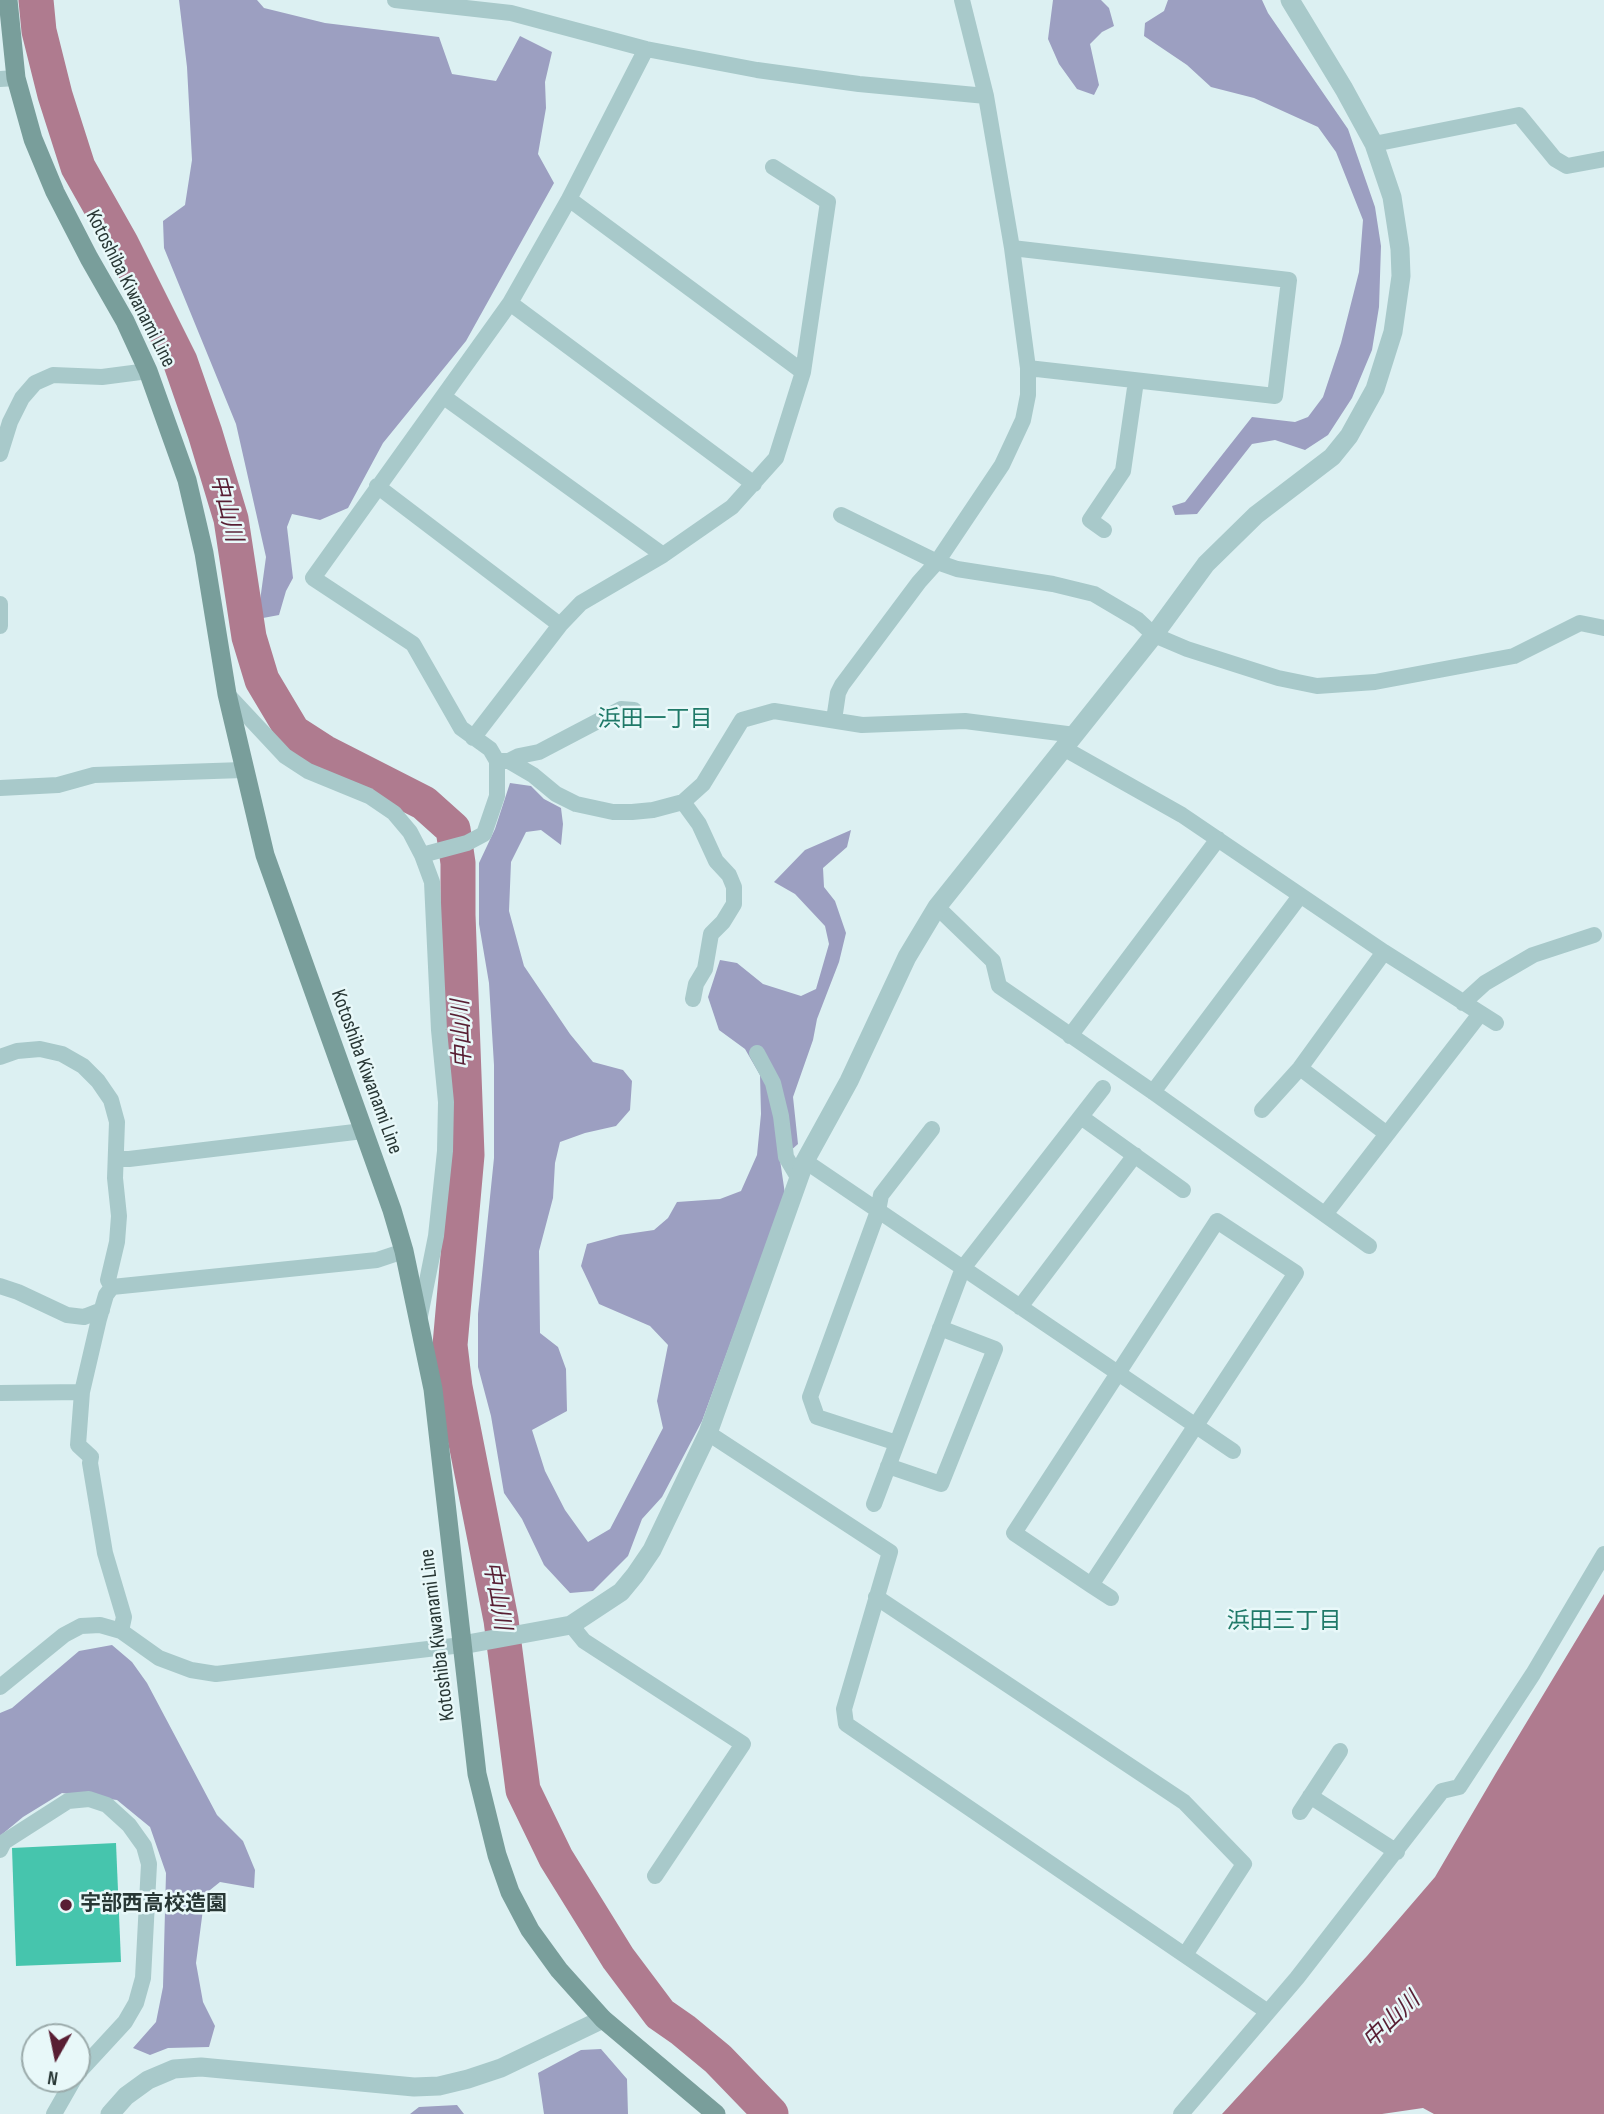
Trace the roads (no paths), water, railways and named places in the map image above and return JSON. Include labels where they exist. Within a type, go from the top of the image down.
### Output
[{"type":"main road","name":"Kotoshiba Kiwanami Line","points":[[8,0],[8,79],[55,192],[125,321],[148,372],[187,480],[204,552],[227,694],[265,855],[404,1251],[433,1388],[477,1774],[496,1855],[510,1892],[530,1930],[559,1970],[603,2019],[716,2114]]},
{"type":"street","points":[[396,0],[511,13],[646,49],[757,70],[986,96]]},
{"type":"street","points":[[834,720],[838,693],[842,685],[937,562],[1002,465],[1023,420],[1028,395],[1028,368],[1012,248],[986,96],[962,0]]},
{"type":"street","points":[[0,1687],[64,1634],[82,1626],[100,1625],[121,1632],[159,1658],[191,1670],[216,1674],[461,1645],[571,1625],[621,1592],[635,1575],[652,1550],[708,1433],[802,1170],[849,1081],[907,957],[937,907],[1154,635],[1206,564],[1256,515],[1332,457],[1349,436],[1375,389],[1393,332],[1401,275],[1392,197],[1374,144],[1290,0]]},
{"type":"street","points":[[646,49],[569,199],[510,303],[313,578],[413,644],[461,729],[503,761],[533,775],[556,794],[576,804],[613,812],[632,812],[683,802],[703,783],[742,720],[774,711],[862,725],[965,721],[1070,742],[1384,952],[1496,1023]]},
{"type":"street","points":[[1374,144],[1519,115],[1555,159],[1567,166],[1604,159]]},
{"type":"street","points":[[473,738],[560,625],[581,603],[663,555],[732,507],[776,458],[803,372],[828,202],[773,167]]},
{"type":"street","points":[[569,199],[803,372]]},
{"type":"street","points":[[1012,248],[1289,280],[1275,396],[1028,368]]},
{"type":"street","points":[[510,303],[754,484]]},
{"type":"street","points":[[0,454],[10,422],[22,398],[35,383],[53,375],[102,377],[148,372]]},
{"type":"street","points":[[1104,530],[1090,520],[1123,471],[1136,381]]},
{"type":"street","points":[[444,397],[663,555]]},
{"type":"street","points":[[377,486],[560,625]]},
{"type":"street","points":[[841,515],[937,562],[957,569],[1053,584],[1094,594],[1138,620],[1154,635],[1187,649],[1278,678],[1317,685],[1375,682],[1514,656],[1580,623],[1604,628]]},
{"type":"street","points":[[0,604],[0,626]]},
{"type":"street","points":[[227,694],[285,755],[308,771],[369,796],[394,813],[410,832],[432,882],[439,1030],[446,1102],[442,1194],[419,1316]]},
{"type":"street","points":[[503,761],[539,752],[621,709],[634,710]]},
{"type":"street","points":[[422,855],[467,843],[484,834],[497,796],[503,761]]},
{"type":"street","points":[[0,788],[58,785],[94,775],[243,770]]},
{"type":"street","points":[[683,802],[699,824],[716,861],[729,875],[734,887],[734,904],[723,922],[711,934],[705,969],[696,984],[693,999]]},
{"type":"street","points":[[1070,1036],[1218,839]]},
{"type":"street","points":[[1153,1092],[1300,896]]},
{"type":"street","points":[[937,907],[993,961],[999,986],[1370,1246]]},
{"type":"street","points":[[1463,1003],[1485,983],[1533,955],[1594,935]]},
{"type":"street","points":[[1262,1110],[1300,1068],[1384,952]]},
{"type":"street","points":[[1326,1213],[1480,1014]]},
{"type":"street","points":[[0,1057],[17,1051],[40,1049],[62,1055],[83,1066],[111,1100],[117,1122],[115,1178],[119,1216],[117,1242],[108,1280],[112,1287]]},
{"type":"street","points":[[757,1053],[773,1083],[781,1116],[786,1157],[802,1170],[878,1211],[1233,1451]]},
{"type":"street","points":[[1300,1068],[1387,1134]]},
{"type":"street","points":[[874,1504],[962,1268],[1103,1088]]},
{"type":"street","points":[[1081,1117],[1183,1190]]},
{"type":"street","points":[[897,1443],[817,1417],[810,1397],[878,1211],[881,1195],[932,1129]]},
{"type":"street","points":[[116,1158],[130,1159],[363,1131]]},
{"type":"street","points":[[1020,1307],[1135,1155]]},
{"type":"street","points":[[1091,1585],[1296,1273],[1217,1221],[1116,1372],[1014,1533],[1091,1585],[1111,1598]]},
{"type":"street","points":[[121,1632],[124,1617],[105,1553],[90,1463],[92,1457],[78,1445],[82,1392],[106,1295],[112,1287],[377,1260],[404,1251]]},
{"type":"street","points":[[0,1286],[67,1315],[84,1317],[102,1310]]},
{"type":"street","points":[[888,1466],[941,1484],[995,1349],[940,1328]]},
{"type":"street","points":[[0,1393],[82,1392]]},
{"type":"street","points":[[708,1433],[890,1552],[844,1709],[846,1724],[1268,2012]]},
{"type":"street","points":[[1181,2114],[1268,2012],[1397,1852],[1442,1791],[1459,1787],[1533,1674],[1604,1554]]},
{"type":"street","points":[[876,1597],[1184,1802],[1244,1864],[1185,1955]]},
{"type":"street","points":[[571,1625],[584,1641],[743,1744],[655,1876]]},
{"type":"street","points":[[1300,1812],[1340,1751]]},
{"type":"street","points":[[1310,1796],[1397,1852]]},
{"type":"street","points":[[0,1850],[4,1842],[68,1801],[89,1799],[107,1805],[129,1825],[144,1846],[149,1864],[143,1978],[136,2003],[125,2022],[91,2059]]},
{"type":"street","points":[[110,2114],[126,2096],[148,2080],[174,2069],[213,2068],[414,2087],[439,2086],[501,2068],[603,2019]]},
{"type":"street","points":[[54,2114],[66,2093]]},
{"type":"water","points":[[1604,1594],[1604,2114],[1434,2114],[1423,2108],[1382,2114],[1222,2114],[1367,1956],[1435,1877]]},
{"type":"waterway","name":"中山川","points":[[36,0],[39,31],[55,95],[78,167],[121,243],[180,361],[205,433],[231,519],[249,637],[262,680],[293,732],[324,752],[424,803],[453,829],[458,863],[467,1155],[450,1345],[455,1387],[501,1620],[523,1790],[556,1858],[618,1958],[660,2014],[718,2059],[771,2114]]},
{"type":"place","name":"宇部西高校造園","points":[[66,1905]]},
{"type":"district","name":"浜田一丁目","points":[[655,720]]},
{"type":"district","name":"浜田三丁目","points":[[1284,1622]]}]
